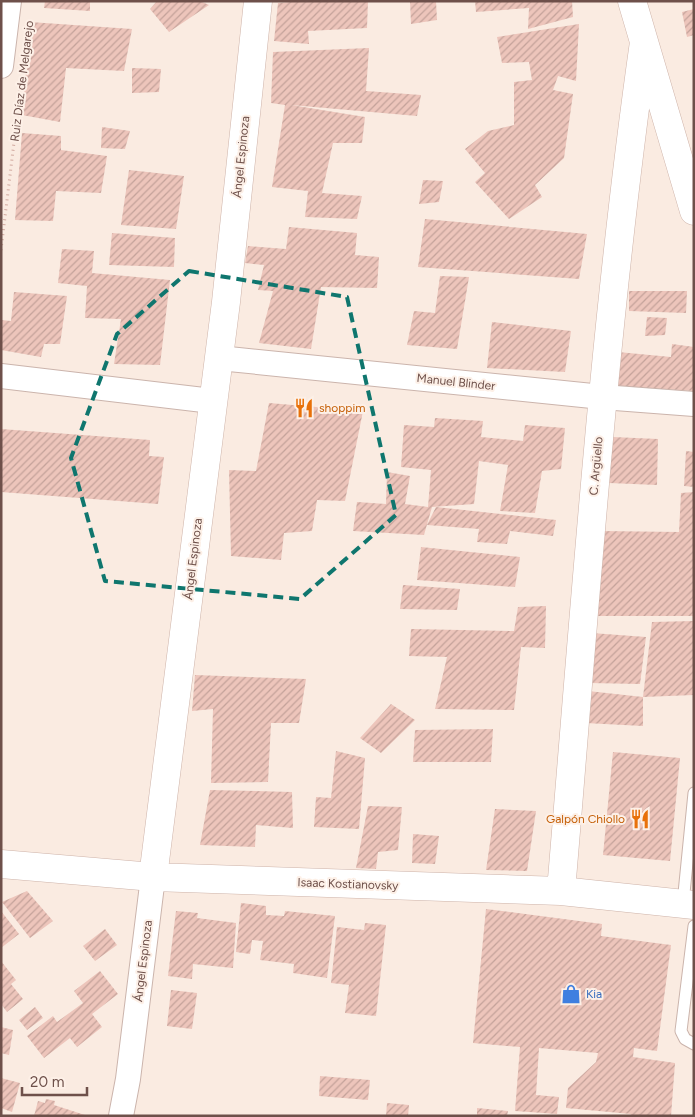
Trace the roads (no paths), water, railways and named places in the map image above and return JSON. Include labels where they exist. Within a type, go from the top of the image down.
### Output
[{"type":"street","name":"Ruiz Díaz de Melgarejo","points":[[8,1],[12,67]]},
{"type":"street","name":"Ángel Espinoza","points":[[121,1116],[128,1079],[212,401],[219,358],[258,1]]},
{"type":"street","points":[[632,1],[694,211]]},
{"type":"street","name":"C. Argüello","points":[[561,891],[602,397],[629,148],[644,42]]},
{"type":"street","name":"Manuel Blinder","points":[[219,358],[602,397],[694,404]]},
{"type":"street","points":[[1,376],[212,401]]},
{"type":"street","name":"Isaac Kostianovsky","points":[[1,864],[153,877],[561,891],[690,911]]},
{"type":"lane","points":[[694,793],[690,911],[680,1032],[684,1039],[694,1044]]},
{"type":"place","name":"shoppim","points":[[304,408]]},
{"type":"place","name":"Galpón Chiollo","points":[[640,819]]},
{"type":"place","name":"Kia","points":[[571,994]]}]
